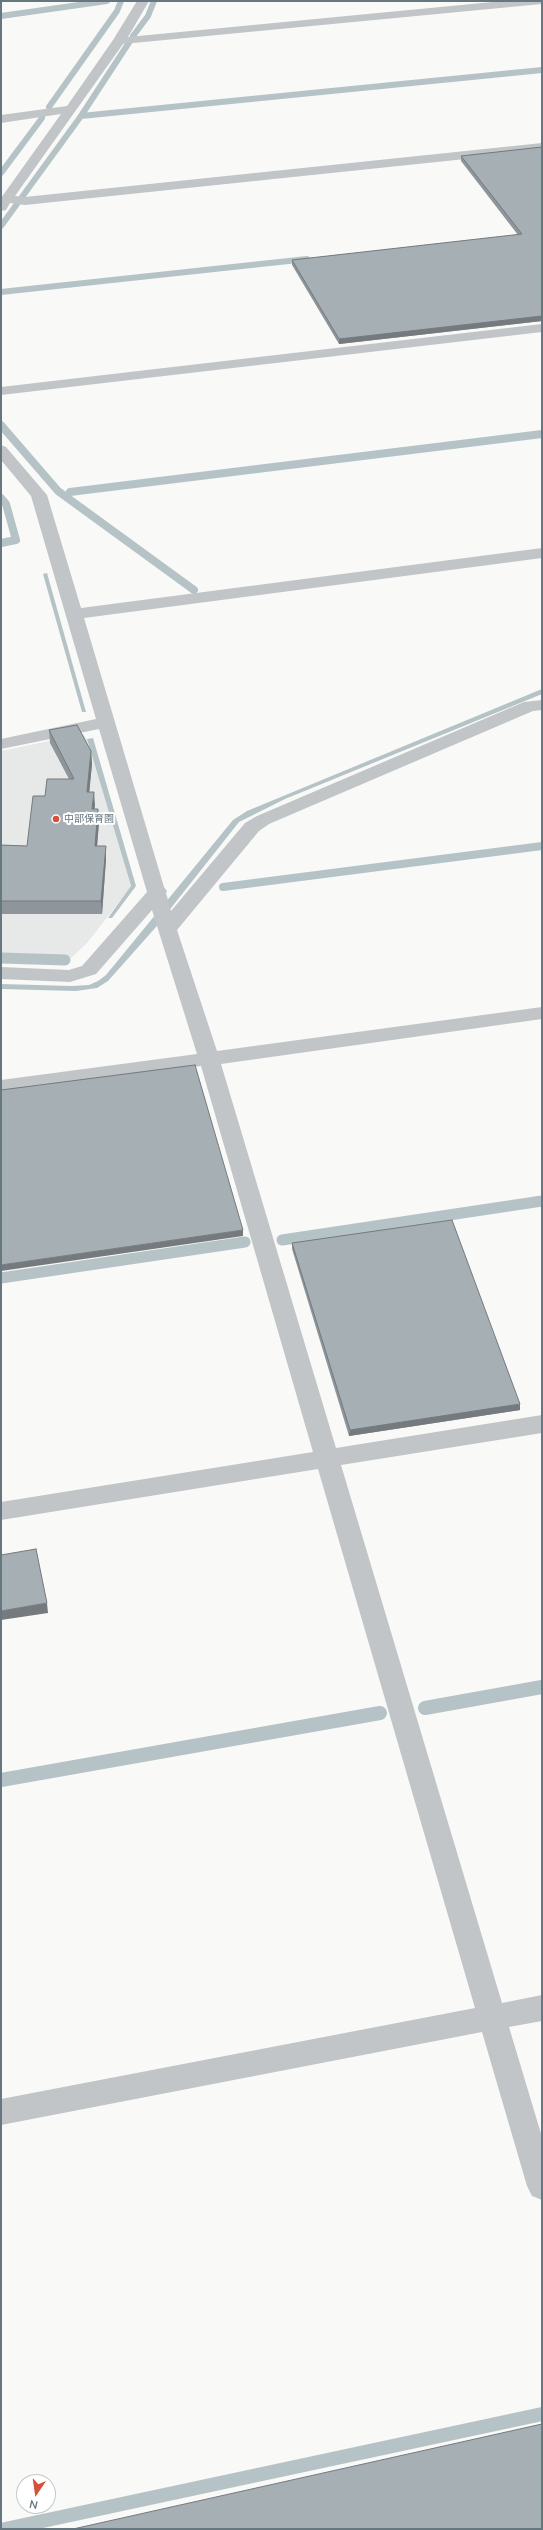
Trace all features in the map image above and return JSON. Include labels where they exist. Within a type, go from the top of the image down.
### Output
[{"type":"street","points":[[4,203],[119,40],[143,1]]},
{"type":"street","points":[[119,40],[540,1]]},
{"type":"street","points":[[1,119],[71,109]]},
{"type":"street","points":[[4,203],[542,147]]},
{"type":"street","points":[[1,391],[542,328]]},
{"type":"street","points":[[1,450],[39,495],[159,896],[166,925],[209,1059],[542,2186]]},
{"type":"street","points":[[75,614],[542,553]]},
{"type":"street","points":[[166,925],[252,827],[263,820],[530,706],[542,705]]},
{"type":"street","points":[[1,744],[107,722]]},
{"type":"street","points":[[1,973],[70,976],[89,970],[159,896]]},
{"type":"street","points":[[1,1087],[542,1013]]},
{"type":"street","points":[[1,1511],[542,1424]]},
{"type":"street","points":[[1,2112],[542,2008]]},
{"type":"shaded area","points":[[47,573],[86,712],[82,712],[43,574]]},
{"type":"shaded area","points":[[542,689],[542,694],[285,799],[239,822],[156,927],[108,981],[97,988],[76,991],[1,989],[1,984],[72,986],[89,985],[98,981],[106,975],[233,820],[247,811]]},
{"type":"shaded area","name":"中部保育園","points":[[83,734],[87,739],[131,887],[87,943],[70,959],[1,958],[1,751]]},
{"type":"shaded area","points":[[93,738],[136,886],[112,918],[108,918],[131,886],[87,739]]},
{"type":"building","points":[[542,147],[542,316],[339,339],[292,260],[522,234],[461,156]]},
{"type":"building","points":[[77,725],[91,751],[87,792],[94,792],[92,809],[98,809],[95,846],[106,846],[101,901],[1,901],[1,845],[27,846],[33,796],[45,796],[47,779],[74,779],[49,730]]},
{"type":"building","points":[[195,1065],[243,1230],[1,1265],[1,1090]]},
{"type":"building","points":[[452,1220],[520,1404],[350,1430],[292,1243]]},
{"type":"building","points":[[36,1549],[47,1603],[1,1611],[1,1555]]},
{"type":"building","points":[[542,2424],[542,2529],[73,2529]]},
{"type":"waterway","points":[[1,16],[107,1]]},
{"type":"waterway","points":[[49,107],[117,11],[121,1]]},
{"type":"waterway","points":[[133,36],[148,16],[154,1]]},
{"type":"waterway","points":[[81,116],[130,41]]},
{"type":"waterway","points":[[81,116],[542,70]]},
{"type":"waterway","points":[[22,197],[81,116]]},
{"type":"waterway","points":[[1,173],[42,118]]},
{"type":"waterway","points":[[1,226],[17,204]]},
{"type":"waterway","points":[[1,292],[307,259]]},
{"type":"waterway","points":[[1,425],[58,491],[194,590]]},
{"type":"waterway","points":[[70,492],[542,434]]},
{"type":"waterway","points":[[1,498],[6,504],[16,540],[1,543]]},
{"type":"waterway","points":[[223,887],[542,846]]},
{"type":"waterway","points":[[1,958],[65,960]]},
{"type":"waterway","points":[[282,1240],[542,1201]]},
{"type":"waterway","points":[[1,1278],[245,1242]]},
{"type":"waterway","points":[[425,1708],[542,1687]]},
{"type":"waterway","points":[[1,1780],[380,1713]]},
{"type":"waterway","points":[[5,2529],[542,2414]]},
{"type":"place","name":"中部保育園","points":[[56,819]]}]
